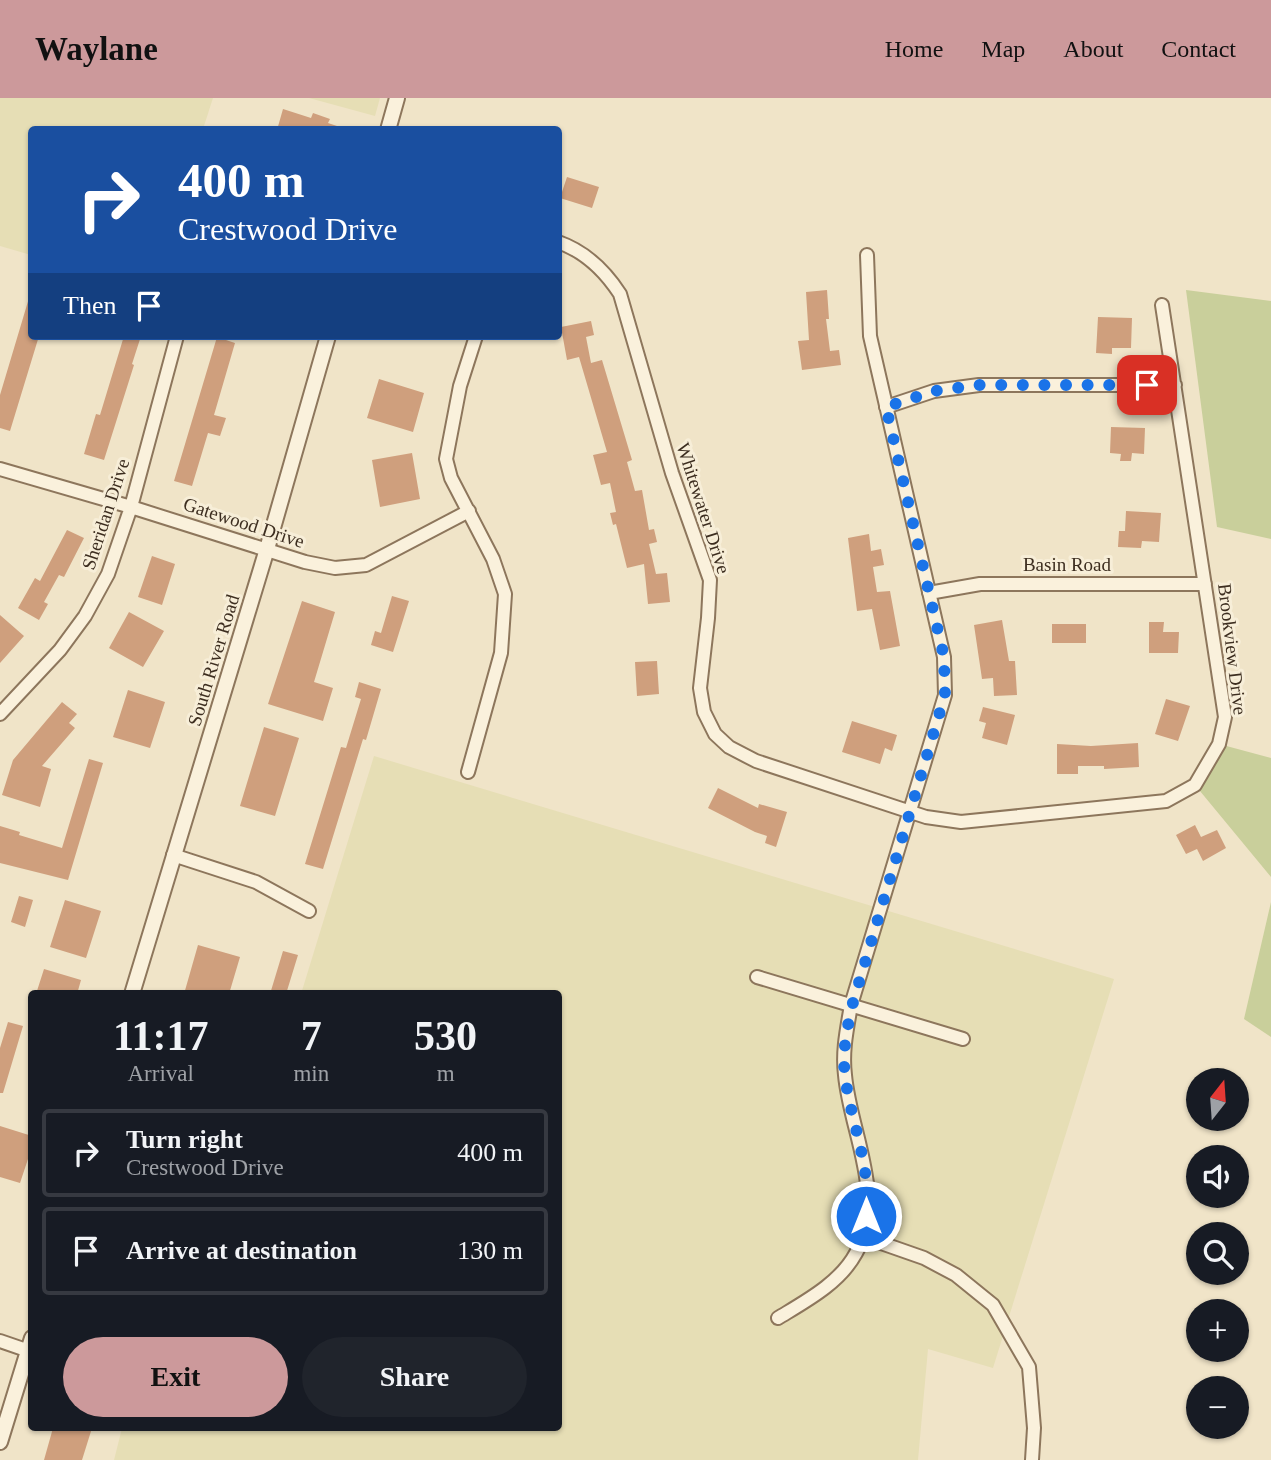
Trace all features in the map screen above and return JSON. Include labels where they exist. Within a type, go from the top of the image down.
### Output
[{"type":"street","points":[[389,126],[397,98]]},
{"type":"street","name":"Whitewater Drive","points":[[562,243],[572,247],[606,274],[620,294],[672,473],[710,580],[700,688],[704,712],[715,734],[729,747],[756,761],[909,812]]},
{"type":"street","points":[[778,1318],[811,1298],[842,1271],[855,1255],[864,1237],[869,1195],[845,1076],[844,1045],[852,1006],[945,695],[944,657],[870,336],[867,255]]},
{"type":"street","name":"Brookview Drive","points":[[909,812],[961,822],[1166,801],[1195,785],[1219,744],[1225,717],[1162,305]]},
{"type":"street","name":"Sheridan Drive","points":[[0,714],[60,650],[85,616],[108,574],[131,507],[176,340]]},
{"type":"street","name":"South River Road","points":[[133,990],[267,549],[327,340]]},
{"type":"street","points":[[468,772],[501,653],[505,594],[493,559],[451,478],[446,458],[460,386],[476,340]]},
{"type":"street","points":[[886,407],[934,391],[979,385],[1175,385]]},
{"type":"street","name":"Gatewood Drive","points":[[0,469],[335,569],[366,565],[469,511]]},
{"type":"street","name":"Basin Road","points":[[929,593],[980,584],[1205,584]]},
{"type":"street","points":[[173,855],[256,882],[309,911]]},
{"type":"street","points":[[757,977],[963,1039]]},
{"type":"street","points":[[864,1237],[924,1258],[956,1275],[993,1305],[1029,1367],[1034,1428],[1032,1460]]},
{"type":"street","points":[[0,1341],[28,1347]]},
{"type":"street","points":[[0,1442],[28,1353]]},
{"type":"shaded area","points":[[0,98],[213,98],[204,126],[28,126],[28,254],[0,246]]},
{"type":"shaded area","points":[[309,98],[380,98],[375,116]]},
{"type":"shaded area","points":[[374,756],[1114,979],[993,1368],[928,1349],[918,1460],[114,1460],[121,1431],[562,1431],[562,990],[302,990]]},
{"type":"green space","points":[[1186,290],[1271,301],[1271,539],[1217,527]]},
{"type":"green space","points":[[1219,744],[1271,758],[1271,877],[1195,785]]},
{"type":"green space","points":[[1271,902],[1271,1037],[1244,1019]]},
{"type":"building","points":[[283,109],[311,118],[313,113],[330,119],[328,123],[337,126],[278,126]]},
{"type":"building","points":[[567,177],[599,187],[592,208],[562,199]]},
{"type":"building","points":[[827,290],[829,319],[826,319],[830,351],[839,350],[841,365],[802,370],[798,341],[809,340],[806,292]]},
{"type":"building","points":[[28,301],[28,340],[38,340],[10,431],[0,428],[0,395]]},
{"type":"building","points":[[1098,317],[1132,318],[1131,348],[1112,348],[1112,354],[1096,353]]},
{"type":"building","points":[[591,321],[594,335],[586,337],[591,363],[602,360],[632,460],[627,462],[635,491],[642,490],[649,530],[654,529],[657,542],[649,544],[656,574],[667,573],[670,602],[648,604],[644,564],[627,568],[616,524],[613,525],[610,513],[616,512],[610,483],[601,485],[593,455],[607,452],[579,357],[567,360],[562,327]]},
{"type":"building","points":[[123,340],[140,340],[104,460],[84,454],[96,414],[100,415]]},
{"type":"building","points":[[216,340],[235,343],[214,415],[226,418],[220,436],[208,433],[192,486],[174,481]]},
{"type":"building","points":[[379,379],[424,393],[413,432],[367,418]]},
{"type":"building","points":[[1111,427],[1145,428],[1144,454],[1132,453],[1131,461],[1120,461],[1121,454],[1110,453]]},
{"type":"building","points":[[412,453],[420,499],[380,507],[372,460]]},
{"type":"building","points":[[1126,511],[1161,513],[1159,542],[1142,541],[1141,548],[1118,547],[1119,531],[1125,531]]},
{"type":"building","points":[[67,530],[84,538],[64,577],[59,575],[44,602],[48,604],[39,620],[18,608],[35,578],[40,581]]},
{"type":"building","points":[[869,534],[871,551],[881,549],[884,565],[873,567],[877,592],[890,591],[900,646],[880,650],[872,609],[857,611],[848,538]]},
{"type":"building","points":[[152,556],[175,564],[162,605],[138,597]]},
{"type":"building","points":[[392,596],[409,601],[393,652],[371,645],[375,631],[381,633]]},
{"type":"building","points":[[302,601],[335,612],[314,682],[333,688],[323,721],[268,704]]},
{"type":"building","points":[[129,612],[164,631],[143,667],[109,648]]},
{"type":"building","points":[[0,615],[24,636],[0,663]]},
{"type":"building","points":[[1002,620],[1009,661],[1015,661],[1017,695],[994,696],[993,678],[982,679],[974,625]]},
{"type":"building","points":[[1149,622],[1164,622],[1163,632],[1179,632],[1178,653],[1149,653]]},
{"type":"building","points":[[1052,624],[1086,624],[1086,643],[1052,643]]},
{"type":"building","points":[[657,661],[659,694],[637,696],[635,662]]},
{"type":"building","points":[[359,682],[381,689],[323,869],[305,864],[341,747],[346,748],[361,699],[355,697]]},
{"type":"building","points":[[128,690],[165,702],[150,748],[113,737]]},
{"type":"building","points":[[1166,699],[1190,706],[1178,741],[1155,734]]},
{"type":"building","points":[[62,702],[77,714],[69,723],[75,728],[42,766],[51,769],[40,807],[2,795],[13,760]]},
{"type":"building","points":[[983,707],[1015,715],[1007,745],[982,738],[986,723],[979,721]]},
{"type":"building","points":[[852,721],[897,735],[892,751],[885,748],[880,764],[842,752]]},
{"type":"building","points":[[264,727],[299,738],[275,816],[240,806]]},
{"type":"building","points":[[1138,743],[1139,767],[1104,769],[1104,766],[1078,766],[1078,774],[1057,774],[1057,744],[1091,746]]},
{"type":"building","points":[[89,759],[103,763],[68,880],[0,863],[0,826],[20,832],[19,835],[62,848]]},
{"type":"building","points":[[718,788],[758,808],[759,804],[787,812],[776,847],[765,843],[767,836],[708,808]]},
{"type":"building","points":[[1195,825],[1201,837],[1217,830],[1226,848],[1203,861],[1197,849],[1186,854],[1176,835]]},
{"type":"building","points":[[19,896],[33,900],[25,927],[11,922]]},
{"type":"building","points":[[65,900],[101,911],[86,958],[50,947]]},
{"type":"building","points":[[198,945],[240,957],[230,990],[185,990]]},
{"type":"building","points":[[283,951],[298,955],[287,990],[271,990]]},
{"type":"building","points":[[44,969],[81,980],[78,990],[37,990]]},
{"type":"building","points":[[8,1022],[23,1026],[3,1093],[0,1093],[0,1048]]},
{"type":"building","points":[[0,1126],[28,1135],[28,1159],[20,1183],[0,1177]]},
{"type":"building","points":[[52,1431],[91,1431],[82,1460],[44,1460]]},
{"type":"route","points":[[866,1216],[869,1195],[845,1076],[844,1045],[852,1006],[945,695],[944,657],[886,407],[934,391],[979,385],[1147,385]]}]
